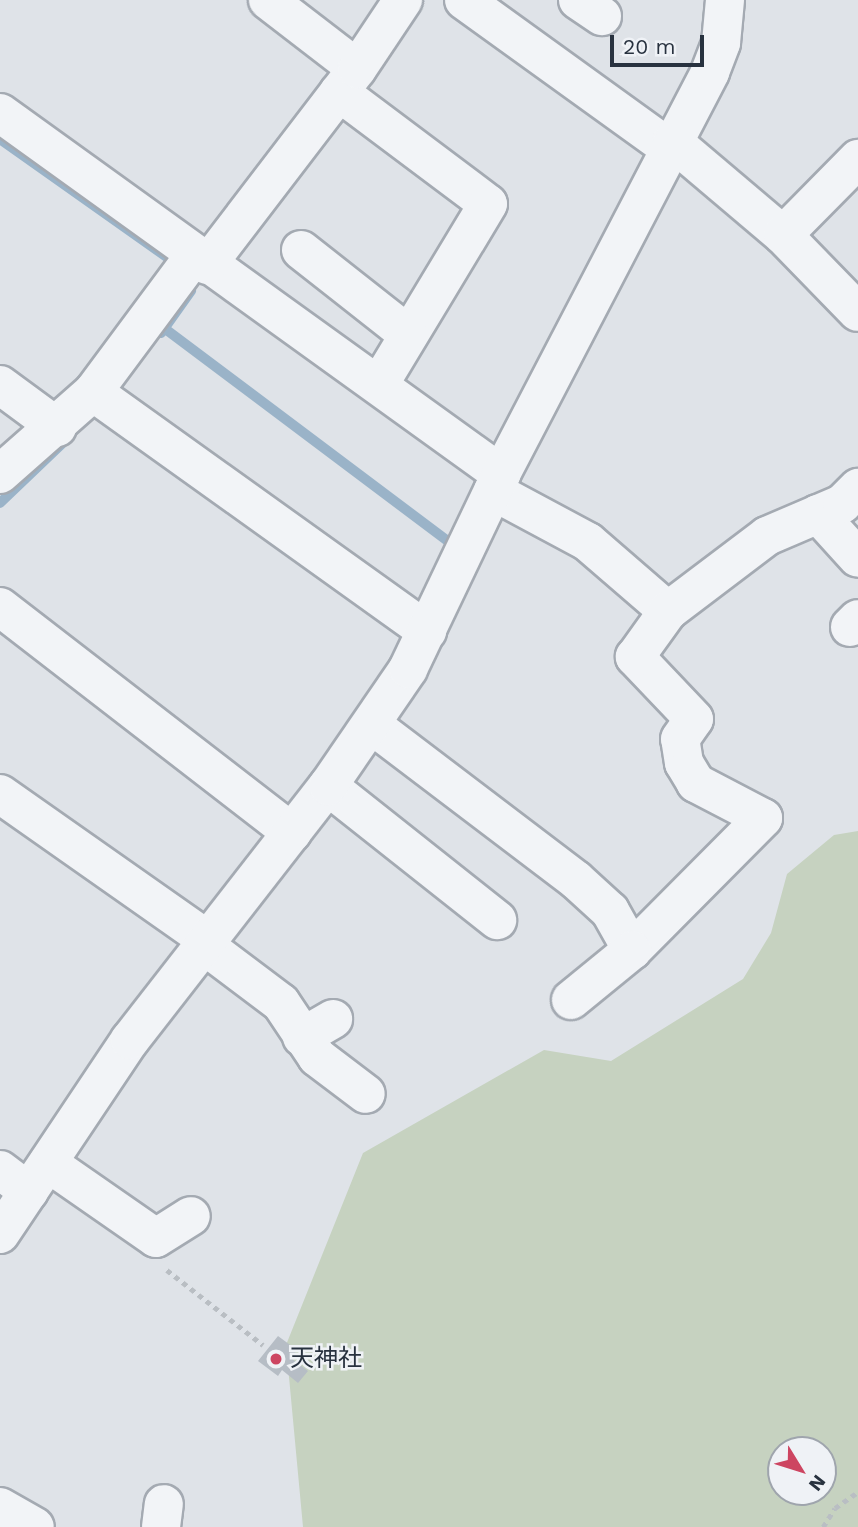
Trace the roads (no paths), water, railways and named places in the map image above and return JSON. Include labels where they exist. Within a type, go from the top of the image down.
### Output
[{"type":"street","points":[[268,0],[343,76],[488,204],[379,385]]},
{"type":"street","points":[[0,474],[57,427],[101,399],[193,265],[403,0]]},
{"type":"street","points":[[464,0],[670,144],[783,235],[858,312]]},
{"type":"street","points":[[0,1234],[26,1177],[130,1040],[200,936],[284,826],[328,786],[372,725],[670,144],[710,72],[721,43],[725,0]]},
{"type":"street","points":[[0,113],[193,265],[379,385],[497,483],[588,542],[668,611]]},
{"type":"street","points":[[783,235],[858,159]]},
{"type":"street","points":[[301,250],[409,335]]},
{"type":"street","points":[[0,385],[57,427]]},
{"type":"street","points":[[101,399],[420,627]]},
{"type":"street","points":[[571,1000],[632,950],[763,818],[696,783],[684,763],[680,739],[694,719],[635,657],[668,611],[767,536],[842,504],[858,488]]},
{"type":"street","points":[[818,514],[858,558]]},
{"type":"street","points":[[0,607],[284,826]]},
{"type":"street","points":[[372,725],[576,880],[610,911],[632,950]]},
{"type":"street","points":[[328,786],[497,920]]},
{"type":"street","points":[[0,794],[200,936],[281,1003],[317,1028],[317,1057],[366,1094]]},
{"type":"street","points":[[26,1177],[156,1238],[191,1216]]},
{"type":"street","points":[[26,1177],[102,1218]]},
{"type":"street","points":[[0,1507],[35,1527]]},
{"type":"waterway","points":[[0,139],[178,265]]},
{"type":"waterway","points":[[161,333],[191,291]]},
{"type":"waterway","points":[[164,328],[453,545],[451,549]]},
{"type":"waterway","points":[[0,503],[70,436]]},
{"type":"place","name":"天神社","points":[[276,1359]]}]
